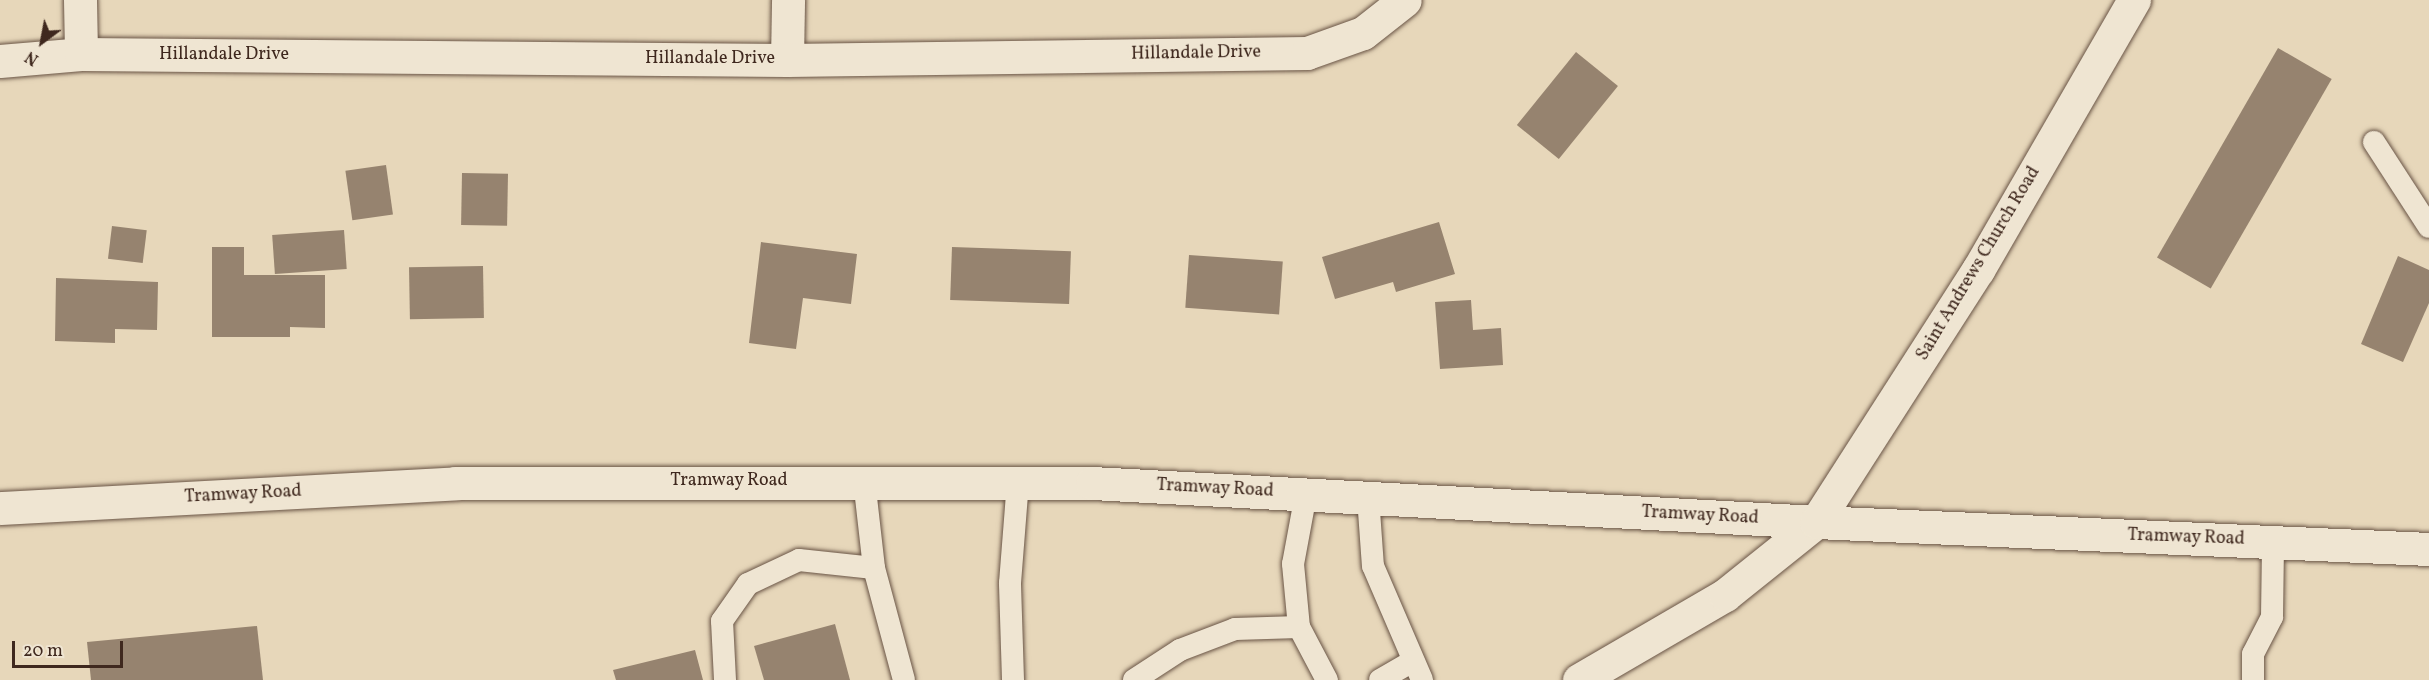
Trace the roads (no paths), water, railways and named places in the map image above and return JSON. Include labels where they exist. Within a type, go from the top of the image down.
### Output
[{"type":"street","points":[[80,0],[81,54]]},
{"type":"street","points":[[787,60],[788,0]]},
{"type":"street","name":"Hillandale Drive","points":[[0,61],[81,54],[787,60],[1308,52],[1363,33],[1405,0]]},
{"type":"street","name":"Saint Andrews Church Road","points":[[1579,680],[1725,595],[1816,522],[1978,270],[2134,0]]},
{"type":"street","name":"Tramway Road","points":[[0,508],[455,483],[864,480],[1018,482],[1368,497],[1816,522],[2429,549]]},
{"type":"lane","points":[[2374,142],[2429,227]]},
{"type":"lane","points":[[864,480],[874,568],[904,680]]},
{"type":"lane","points":[[1013,680],[1010,584],[1018,482]]},
{"type":"lane","points":[[1306,494],[1293,564],[1299,627],[1327,680]]},
{"type":"lane","points":[[1368,497],[1373,566],[1418,671],[1380,680]]},
{"type":"lane","points":[[2253,680],[2253,654],[2272,617],[2273,542]]},
{"type":"lane","points":[[725,680],[722,621],[748,584],[799,560],[874,568]]},
{"type":"lane","points":[[1134,680],[1180,650],[1235,629],[1299,627]]}]
